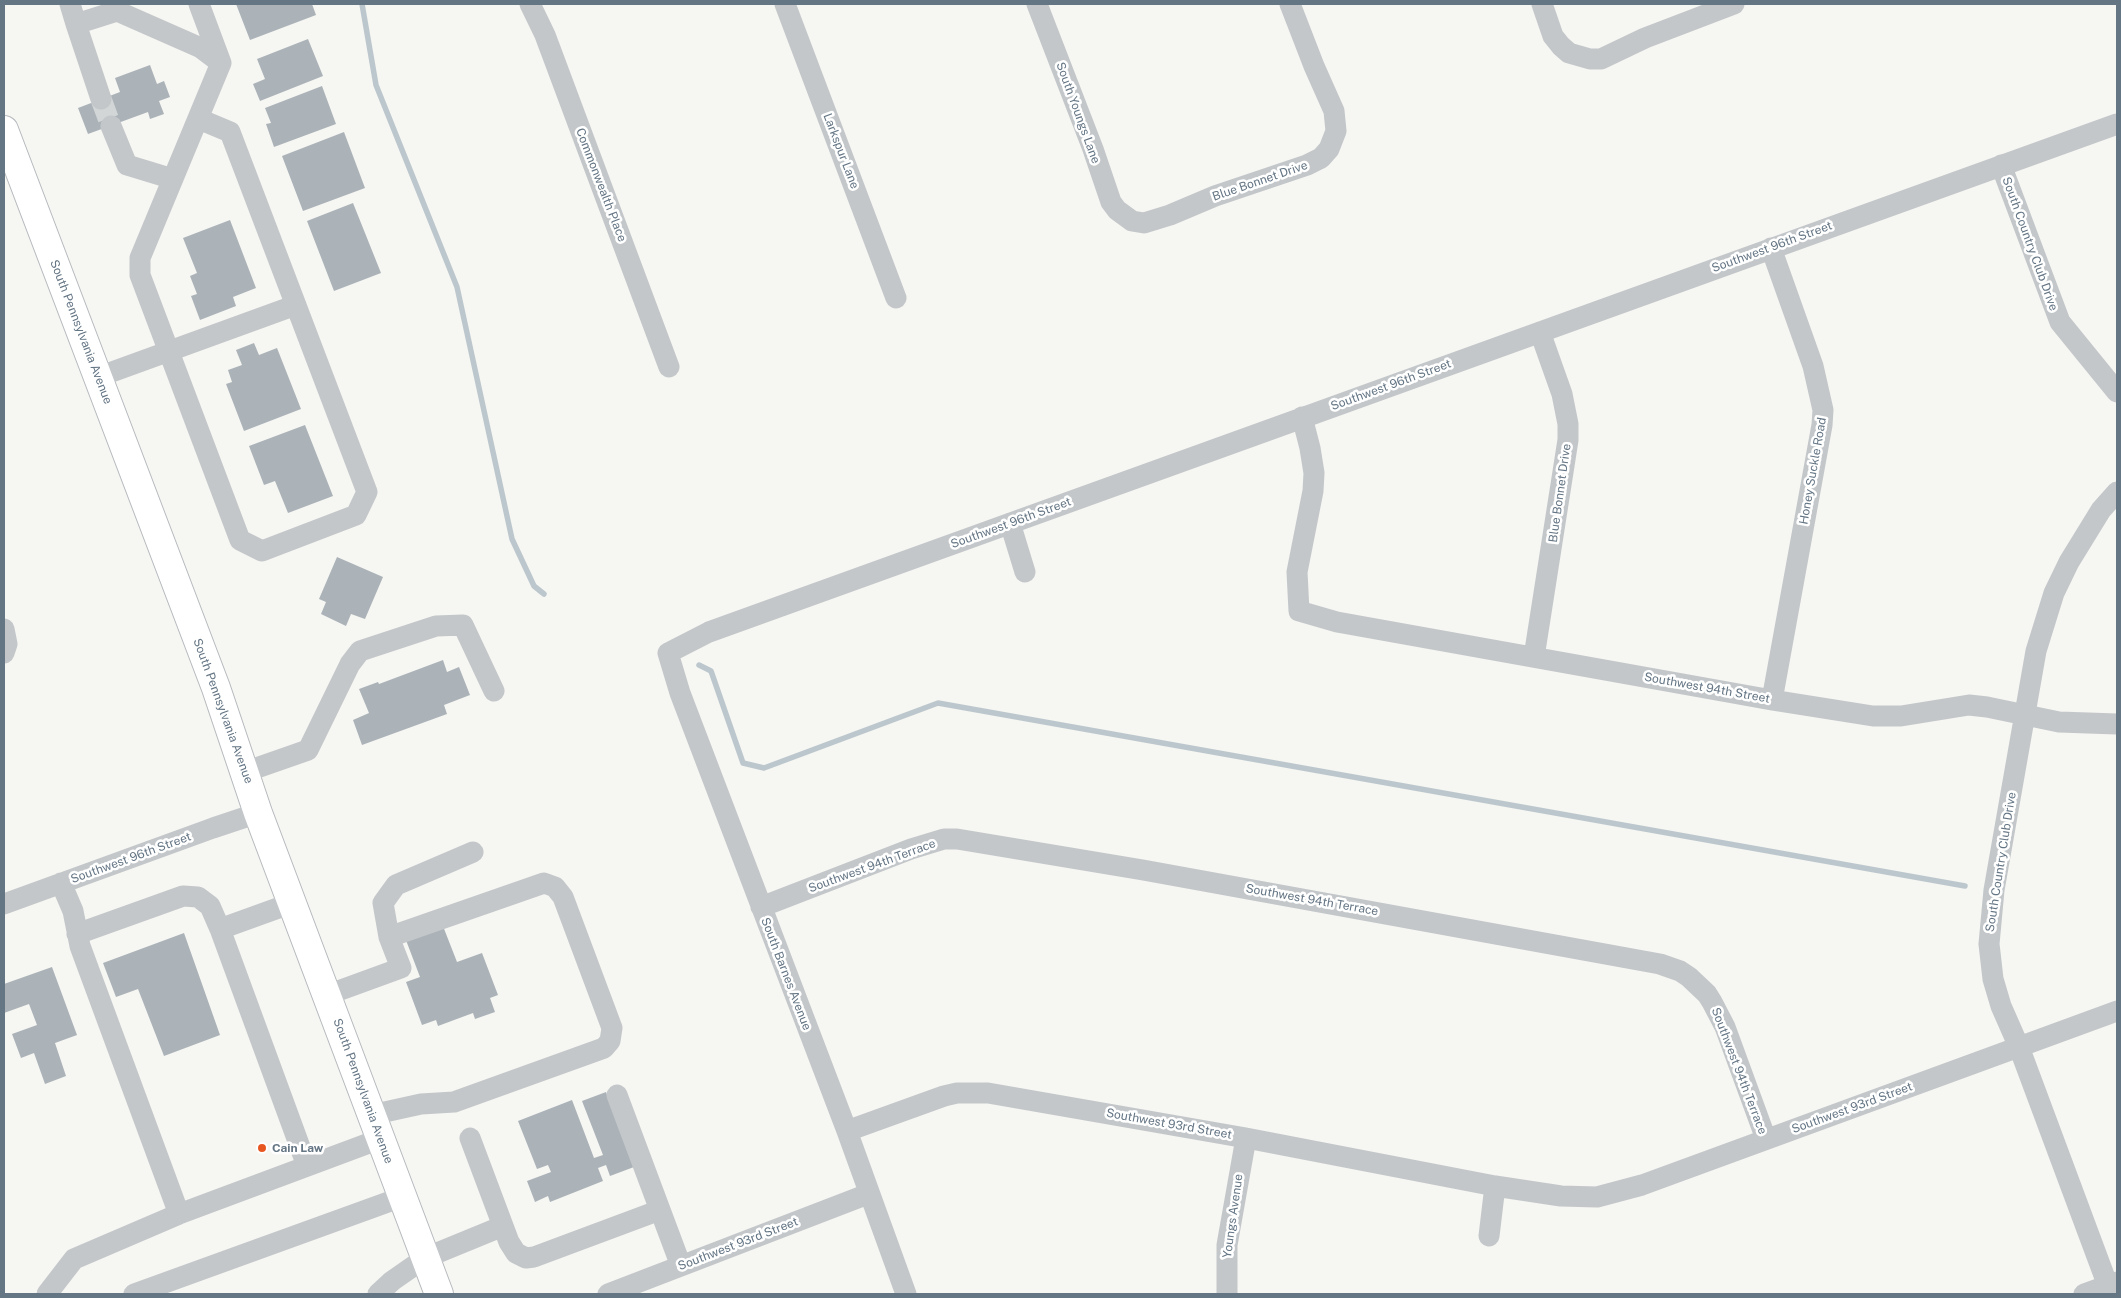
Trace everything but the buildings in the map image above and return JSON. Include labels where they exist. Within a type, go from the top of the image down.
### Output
[{"type":"main road","name":"South Pennsylvania Avenue","points":[[4,130],[216,688],[258,813],[439,1294]]},
{"type":"street","points":[[199,4],[221,63],[140,258],[140,275],[240,540],[262,551],[356,515],[367,492],[230,132],[199,119]]},
{"type":"street","name":"Commonwealth Place","points":[[530,4],[545,36],[669,367]]},
{"type":"street","name":"Larkspur Lane","points":[[785,4],[896,298]]},
{"type":"street","name":"South Youngs Lane","points":[[1037,4],[1093,149],[1110,202],[1125,217]]},
{"type":"street","name":"Blue Bonnet Drive","points":[[1125,217],[1139,223],[1154,221],[1215,196],[1307,165],[1320,158],[1329,149],[1336,131],[1334,111],[1290,4]]},
{"type":"street","points":[[1542,4],[1554,36],[1568,53],[1590,60],[1601,60],[1645,38],[1734,4]]},
{"type":"street","points":[[101,99],[73,14],[117,11],[201,48],[221,63]]},
{"type":"street","name":"Southwest 96th Street","points":[[668,653],[709,632],[2117,124]]},
{"type":"street","points":[[111,126],[127,165],[173,179]]},
{"type":"street","name":"South Country Club Drive","points":[[2001,165],[2060,322],[2117,392]]},
{"type":"street","name":"Honey Suckle Road","points":[[1771,248],[1813,366],[1823,410],[1822,425],[1772,700]]},
{"type":"street","points":[[98,377],[296,304]]},
{"type":"street","name":"Blue Bonnet Drive","points":[[1534,657],[1568,440],[1568,424],[1562,394],[1540,332]]},
{"type":"street","name":"Southwest 94th Street","points":[[1302,417],[1314,473],[1313,491],[1297,572],[1299,611],[1337,622],[1772,700],[1889,717],[1969,706],[1987,707],[2059,722],[2117,724]]},
{"type":"street","name":"South Country Club Drive","points":[[2112,1287],[2019,1047],[2001,1006],[1993,979],[1989,944],[1994,890],[2036,651],[2054,593],[2068,562],[2101,510],[2117,492]]},
{"type":"street","points":[[1010,523],[1025,572]]},
{"type":"street","points":[[244,772],[308,750],[350,664],[360,651],[436,626],[464,625],[494,691]]},
{"type":"street","points":[[4,628],[7,644],[4,653]]},
{"type":"street","name":"South Barnes Avenue","points":[[668,653],[680,694],[906,1294]]},
{"type":"street","name":"Southwest 96th Street","points":[[4,904],[258,813]]},
{"type":"street","name":"Southwest 94th Terrace","points":[[761,907],[910,849],[944,840],[957,839],[1153,872],[1660,964],[1680,971],[1689,977],[1707,994],[1712,1002],[1725,1027],[1766,1139]]},
{"type":"street","points":[[327,995],[401,968],[389,937],[383,903],[396,885],[473,852]]},
{"type":"street","points":[[62,883],[73,911],[80,946],[179,1214]]},
{"type":"street","points":[[47,1294],[74,1259],[179,1214],[307,1166],[420,1104],[454,1102],[604,1048],[610,1041],[612,1028],[563,897],[555,887],[544,883],[389,937]]},
{"type":"street","points":[[77,934],[183,896],[198,897],[210,906],[307,1166]]},
{"type":"street","points":[[220,929],[292,903]]},
{"type":"street","name":"Southwest 93rd Street","points":[[846,1131],[930,1100],[957,1093],[975,1093],[1102,1112],[1495,1186],[1561,1196],[1596,1197],[1642,1185],[2117,1011]]},
{"type":"street","points":[[617,1095],[681,1266]]},
{"type":"street","points":[[470,1138],[510,1242],[516,1253],[526,1258],[534,1257],[660,1210]]},
{"type":"street","name":"Youngs Avenue","points":[[1227,1294],[1228,1236],[1246,1138]]},
{"type":"street","points":[[1489,1236],[1495,1186]]},
{"type":"street","name":"Southwest 93rd Street","points":[[608,1294],[868,1194]]},
{"type":"street","points":[[134,1294],[402,1197]]},
{"type":"street","points":[[378,1294],[392,1281],[425,1258],[503,1226]]},
{"type":"street","points":[[2084,1294],[2112,1287]]},
{"type":"waterway","points":[[362,4],[376,85],[457,287],[512,539],[534,586],[544,594]]},
{"type":"waterway","points":[[699,665],[711,671],[743,763],[764,768],[938,703],[1965,886]]},
{"type":"tunnel","points":[[101,99],[111,126]]},
{"type":"place","name":"Cain Law","points":[[262,1148]]}]
